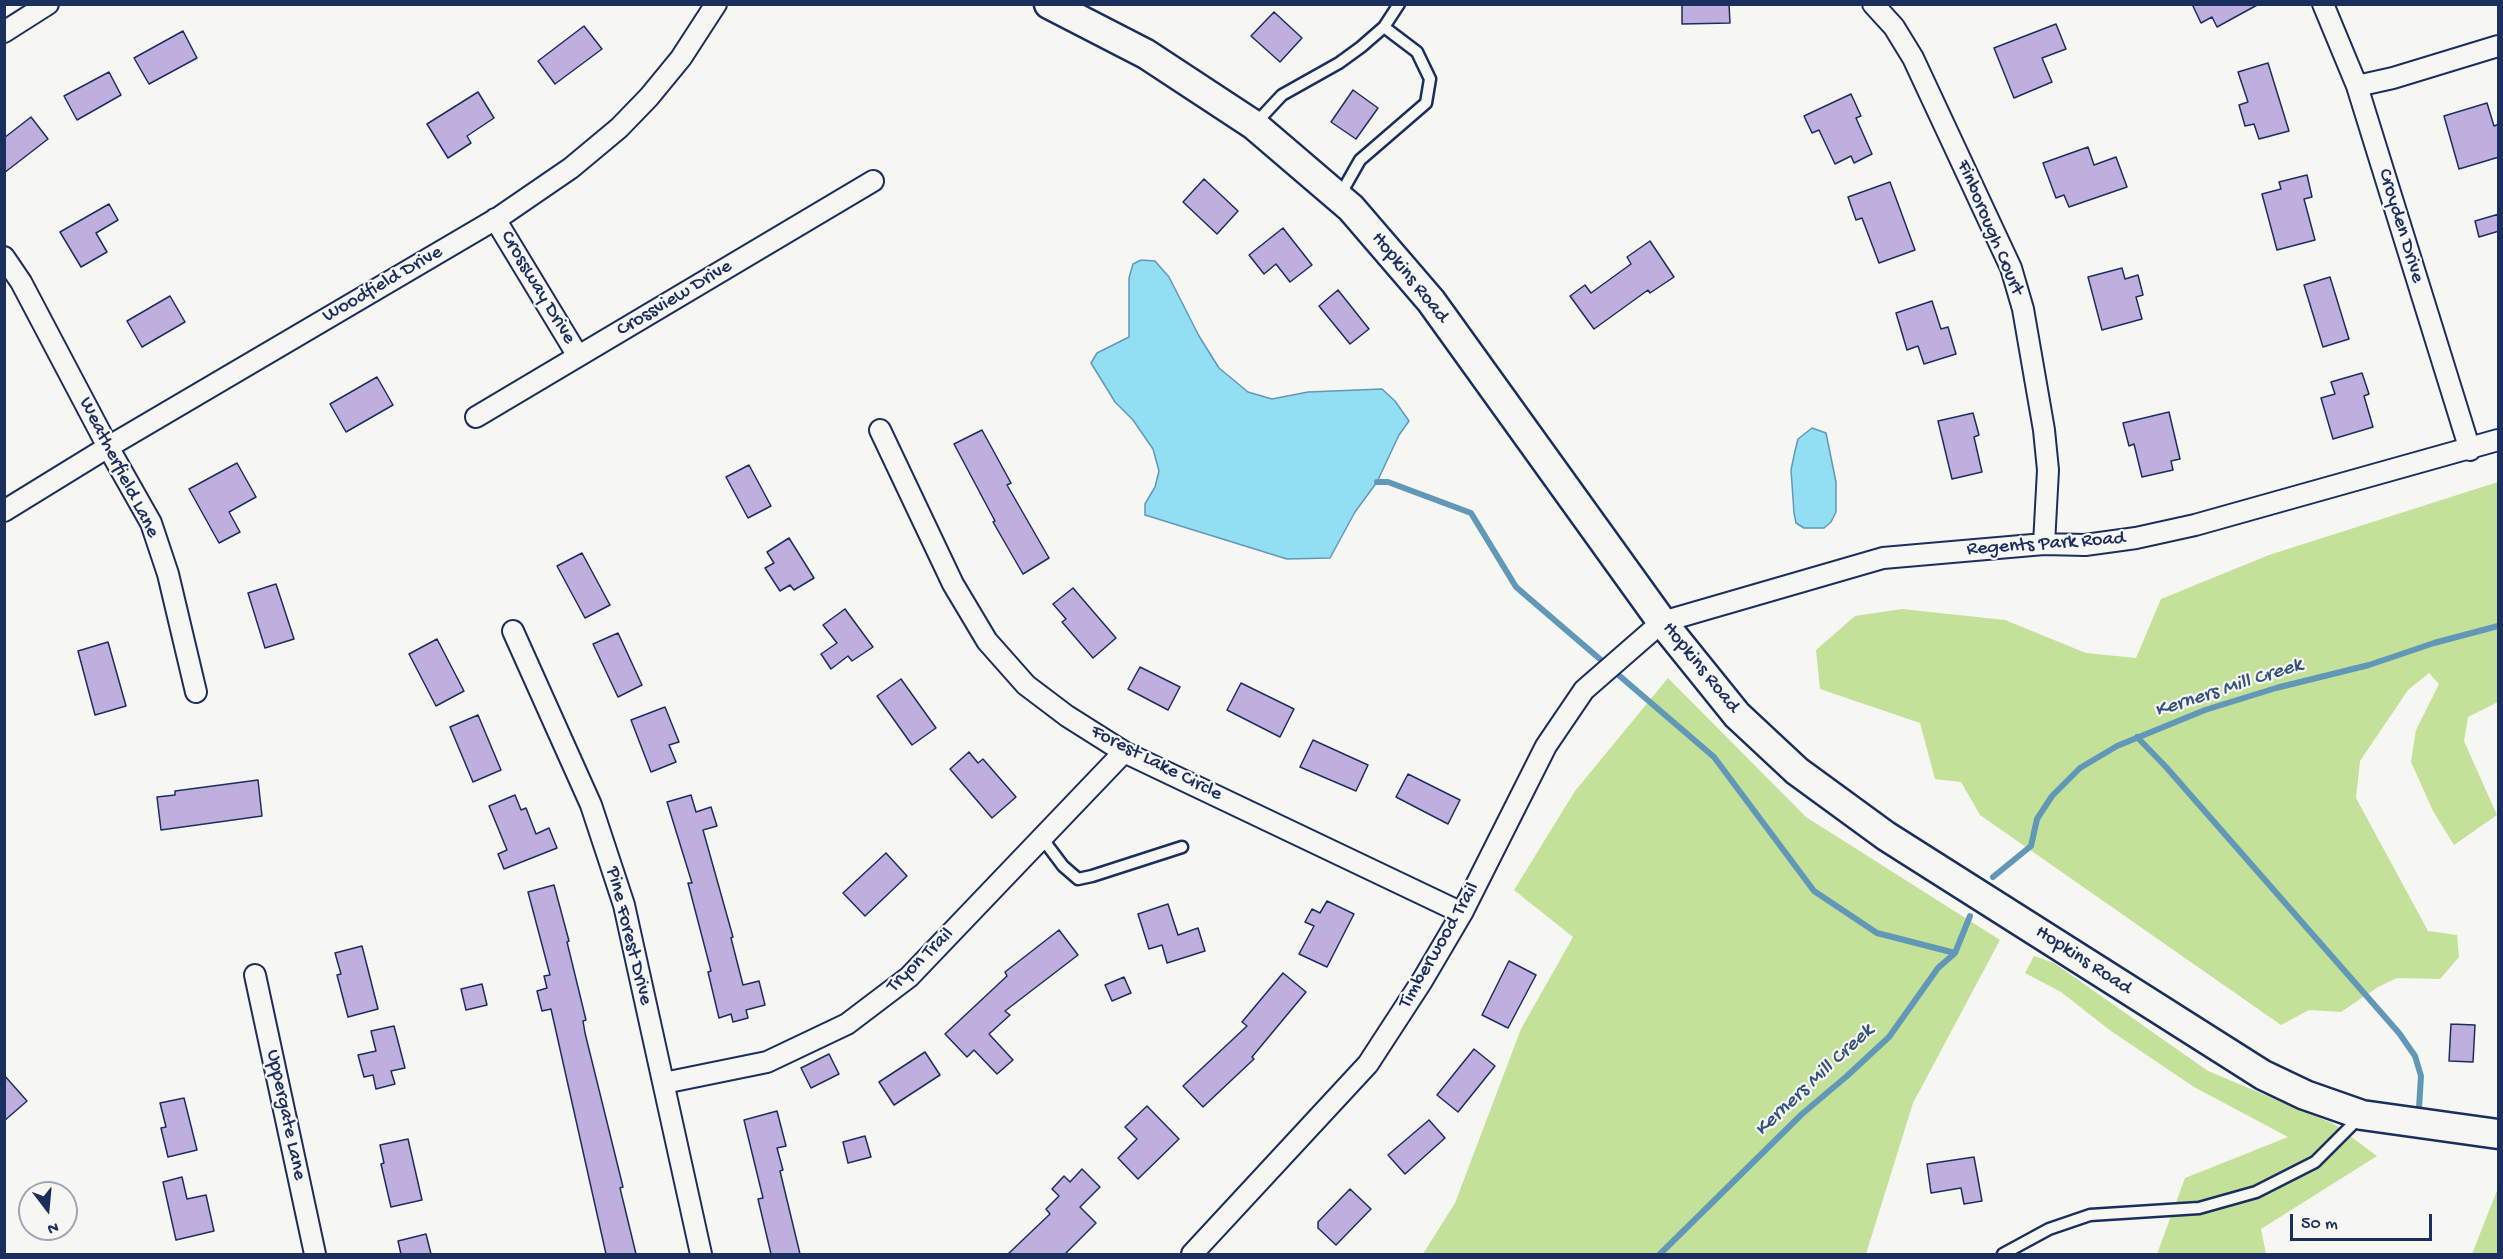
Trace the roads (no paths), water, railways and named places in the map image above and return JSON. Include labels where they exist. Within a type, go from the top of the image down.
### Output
[{"type":"main road","name":"Hopkins Road","points":[[1049,4],[1146,54],[1254,125],[1351,208],[1431,301],[1662,622],[1737,715],[1797,771],[1886,836],[2264,1075],[2305,1095],[2362,1115],[2499,1134]]},
{"type":"street","name":"Woodfield Drive","points":[[4,511],[108,447],[495,219],[571,168],[619,128],[649,97],[681,58],[717,4]]},
{"type":"street","name":"Finborough Court","points":[[1873,4],[1894,27],[1913,58],[2011,268],[2023,309],[2044,430],[2048,470],[2044,544]]},
{"type":"street","name":"Croyden Drive","points":[[2322,4],[2357,86],[2470,450]]},
{"type":"street","points":[[4,32],[48,5]]},
{"type":"street","points":[[2357,86],[2393,78],[2499,46]]},
{"type":"street","name":"Crossview Drive","points":[[476,417],[873,181]]},
{"type":"street","name":"Crossway Drive","points":[[495,219],[578,356]]},
{"type":"street","name":"Weatherfield Lane","points":[[4,257],[21,282],[151,523],[168,574],[196,692]]},
{"type":"street","name":"Forest Lake Circle","points":[[880,430],[953,584],[987,641],[1026,685],[1067,716],[1124,752],[1462,913]]},
{"type":"street","name":"Regents Park Road","points":[[1662,622],[1883,558],[2044,544],[2085,545],[2136,538],[2195,525],[2470,450],[2499,440]]},
{"type":"street","name":"Timberwood Trail","points":[[1192,1254],[1368,1064],[1422,981],[1462,913],[1546,746],[1584,690],[1662,622]]},
{"type":"street","name":"Pine Forest Drive","points":[[513,631],[595,816],[624,905],[701,1254]]},
{"type":"street","name":"Tryon Trail","points":[[664,1083],[767,1062],[847,1024],[909,977],[1124,752]]},
{"type":"street","name":"Uppergate Lane","points":[[255,975],[315,1254]]},
{"type":"lane","points":[[1254,125],[1282,95],[1339,63],[1384,27],[1399,4]]},
{"type":"lane","points":[[1339,198],[1360,160],[1426,103],[1430,79],[1417,52],[1384,27]]},
{"type":"lane","points":[[1041,838],[1063,866],[1078,879],[1182,847]]},
{"type":"lane","points":[[2003,1254],[2049,1229],[2090,1215],[2199,1208],[2256,1192],[2315,1162],[2362,1115]]},
{"type":"water","points":[[1141,260],[1155,261],[1169,277],[1199,336],[1219,368],[1248,392],[1272,399],[1308,392],[1382,389],[1395,401],[1409,421],[1399,435],[1377,482],[1355,512],[1330,558],[1287,559],[1145,515],[1145,504],[1155,487],[1159,471],[1153,449],[1133,420],[1115,402],[1091,363],[1097,353],[1129,337],[1129,278],[1133,264]]},
{"type":"water","points":[[1812,428],[1826,433],[1836,482],[1836,512],[1831,522],[1824,528],[1804,528],[1796,523],[1794,513],[1791,470],[1795,451],[1798,439]]},
{"type":"waterway","points":[[1377,482],[1388,482],[1471,513],[1516,587],[1714,757],[1814,891],[1877,933],[1955,953]]},
{"type":"waterway","name":"Kerners Mill Creek","points":[[1993,877],[2031,846],[2037,819],[2052,796],[2080,768],[2117,746],[2205,710],[2276,688],[2369,665],[2434,643],[2498,626]]},
{"type":"waterway","points":[[2137,737],[2166,767],[2399,1033],[2415,1056],[2421,1076],[2419,1108]]},
{"type":"waterway","name":"Kerners Mill Creek","points":[[1660,1254],[1802,1114],[1889,1037],[1938,968],[1955,953],[1970,916]]}]
